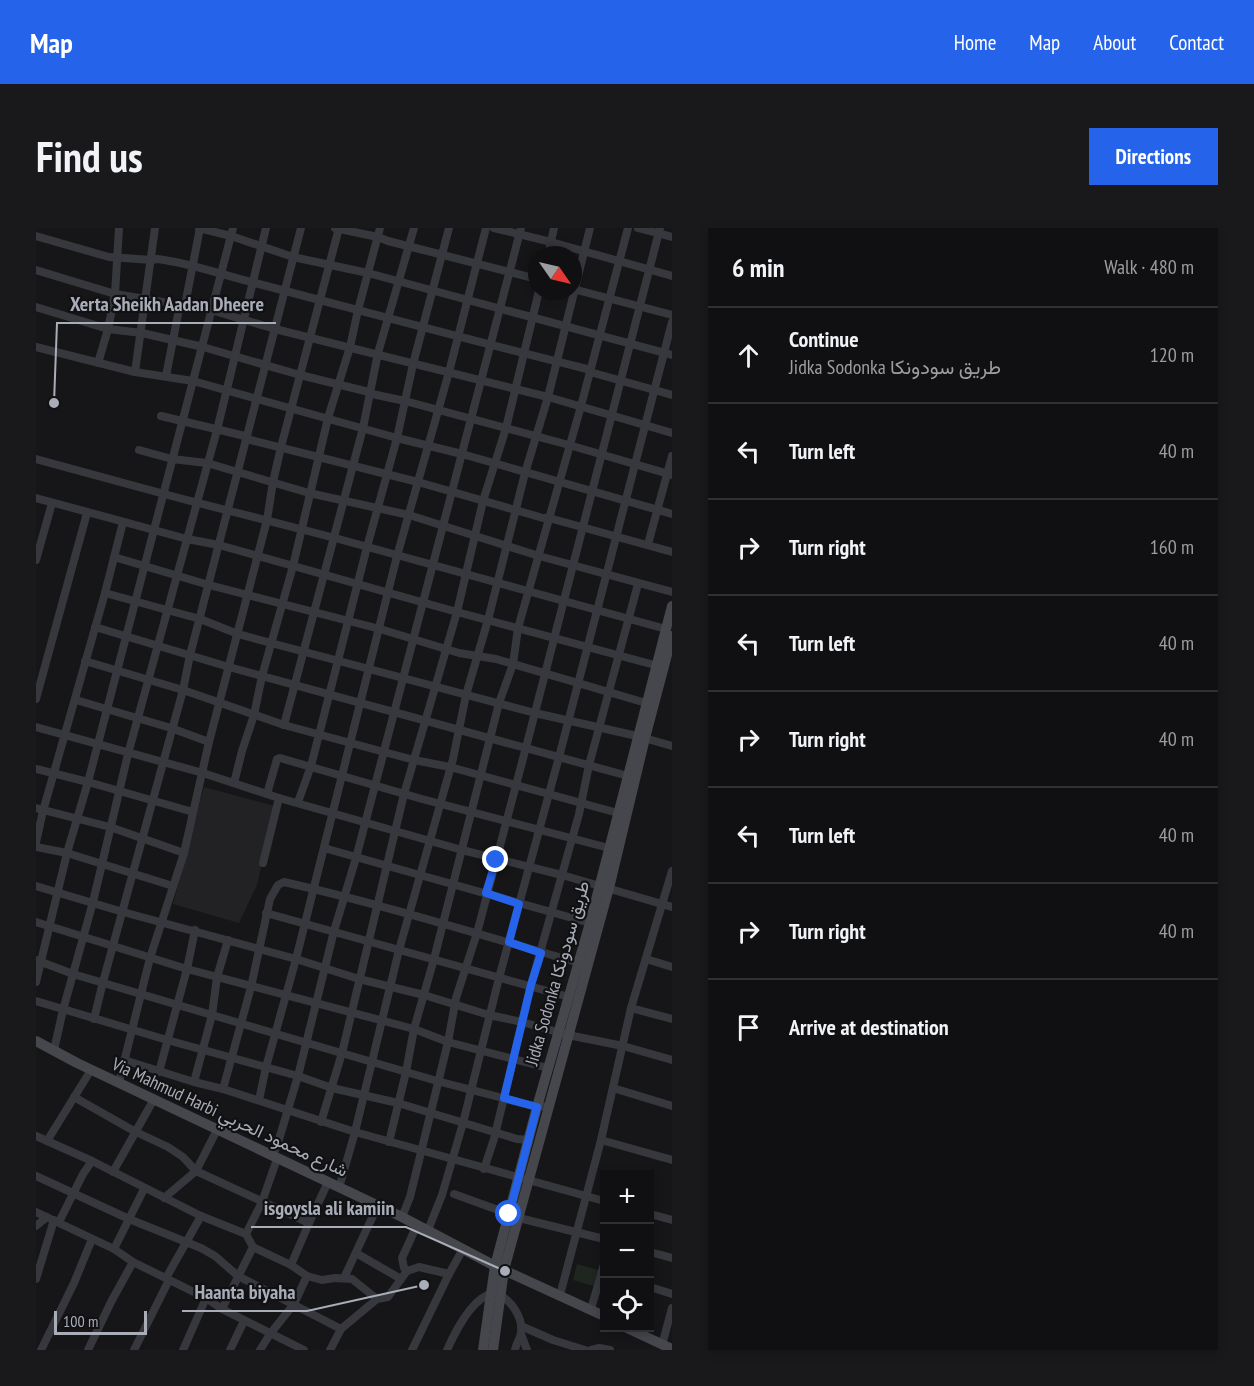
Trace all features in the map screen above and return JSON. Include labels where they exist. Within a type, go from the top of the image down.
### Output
[{"type":"main road","name":"Jidka Sodonka طريق سودونكا","points":[[493,1350],[500,1268],[604,887],[669,633],[672,606]]},
{"type":"main road","name":"Jidka Sodonka طريق سودونكا","points":[[523,1179],[529,1140],[543,1107],[548,1068],[563,1034],[569,997],[583,964],[590,923],[604,887],[609,848],[641,737],[646,703],[660,666]]},
{"type":"main road","name":"Via Mahmud Harbi شارع محمود الحربي","points":[[36,1041],[91,1070],[378,1205],[500,1268],[600,1314]]},
{"type":"main road","name":"Jidka Sodonka طريق سودونكا","points":[[483,1350],[497,1294]]},
{"type":"main road","points":[[635,1332],[667,1347]]},
{"type":"street","points":[[98,363],[115,294],[119,228]]},
{"type":"street","points":[[135,372],[155,228]]},
{"type":"street","points":[[166,376],[172,339],[194,265],[200,228],[232,232],[293,257],[368,273],[672,355]]},
{"type":"street","points":[[54,1050],[93,902],[128,754],[217,430],[266,228]]},
{"type":"street","points":[[94,1019],[183,690],[190,655],[301,228]]},
{"type":"street","points":[[119,1082],[150,958],[184,853],[209,742],[267,520],[281,447],[338,228],[528,277]]},
{"type":"street","points":[[234,783],[254,715],[262,675],[293,566],[318,456],[350,347],[380,228]]},
{"type":"street","points":[[284,725],[345,501],[370,399],[369,392],[378,353],[414,228]]},
{"type":"street","points":[[298,802],[311,766],[397,438],[413,364],[449,228]]},
{"type":"street","points":[[259,1100],[398,556],[486,228]]},
{"type":"street","points":[[494,228],[521,231],[584,252],[672,276]]},
{"type":"street","points":[[550,246],[554,228]]},
{"type":"street","points":[[582,260],[590,228]]},
{"type":"street","points":[[389,1142],[414,1029],[499,703],[513,664],[518,628],[581,406],[628,228]]},
{"type":"street","points":[[638,228],[659,231],[672,237]]},
{"type":"street","points":[[246,1234],[262,1202],[298,1076],[334,932],[356,858],[521,231]]},
{"type":"street","points":[[402,1217],[410,1197],[456,1005],[507,821],[659,231]]},
{"type":"street","points":[[36,982],[39,961],[50,927],[67,853],[98,745],[232,232]]},
{"type":"street","points":[[36,236],[118,257],[157,259],[194,265],[458,338],[587,369],[590,372],[672,395]]},
{"type":"street","points":[[36,270],[115,294],[211,310],[275,329],[548,397],[672,433]]},
{"type":"street","points":[[582,292],[672,315]]},
{"type":"street","points":[[321,1122],[342,1053],[404,794],[457,612],[483,501],[506,428],[536,300]]},
{"type":"street","points":[[339,1188],[355,1132],[399,950],[460,730],[466,694],[488,620],[525,473],[548,397],[572,300]]},
{"type":"street","points":[[36,307],[108,329],[141,333],[203,347],[300,375],[569,445],[669,475]]},
{"type":"street","points":[[428,1230],[442,1195],[463,1122],[489,1015],[559,757],[672,322]]},
{"type":"street","points":[[36,347],[135,372],[193,381],[672,514]]},
{"type":"street","points":[[161,416],[418,482],[672,552]]},
{"type":"street","points":[[139,450],[172,459],[207,464],[309,493],[409,515],[539,556],[672,592]]},
{"type":"street","points":[[648,544],[656,510],[669,475],[672,456]]},
{"type":"street","points":[[36,459],[432,564],[597,610],[669,633]]},
{"type":"street","points":[[36,498],[153,531],[219,545],[660,666]]},
{"type":"street","points":[[36,560],[52,503]]},
{"type":"street","points":[[36,699],[87,513]]},
{"type":"street","points":[[123,522],[76,700],[54,774],[40,809],[36,845],[173,886]]},
{"type":"street","points":[[114,556],[178,577],[380,629],[445,649],[513,664],[544,675],[646,703]]},
{"type":"street","points":[[484,1169],[494,1139],[494,1131],[531,985],[581,803],[589,765],[621,655],[638,584]]},
{"type":"street","points":[[105,593],[200,619],[271,644],[672,746]]},
{"type":"street","points":[[95,627],[229,667],[628,776]]},
{"type":"street","points":[[85,661],[183,690],[284,725],[618,813]]},
{"type":"street","points":[[76,700],[171,728],[209,742]]},
{"type":"street","points":[[36,727],[203,773],[365,823],[496,860],[562,875],[668,906]]},
{"type":"street","points":[[267,794],[280,758],[404,794],[609,848]]},
{"type":"street","points":[[36,769],[194,812]]},
{"type":"street","points":[[263,863],[279,798]]},
{"type":"street","points":[[40,809],[110,827],[184,853]]},
{"type":"street","points":[[324,848],[590,923]]},
{"type":"street","points":[[560,1295],[601,1140],[631,1008],[646,959],[668,906],[672,872]]},
{"type":"street","points":[[223,1089],[251,987],[266,913],[273,893],[278,885],[284,882],[410,913],[583,964]]},
{"type":"street","points":[[36,886],[489,1015],[563,1034],[623,1046],[672,1060]]},
{"type":"street","points":[[266,913],[569,997]]},
{"type":"street","points":[[36,922],[187,969],[414,1029],[448,1042],[548,1068]]},
{"type":"street","points":[[159,1072],[187,969],[195,930]]},
{"type":"street","points":[[194,1082],[212,1015],[218,977],[228,940]]},
{"type":"street","points":[[646,959],[672,967]]},
{"type":"street","points":[[39,961],[73,974],[437,1081],[543,1107]]},
{"type":"street","points":[[36,1001],[232,1059],[298,1076],[332,1088],[398,1103],[517,1139],[529,1140]]},
{"type":"street","points":[[631,1008],[672,1019]]},
{"type":"street","points":[[124,1060],[389,1142],[600,1200]]},
{"type":"street","points":[[91,1070],[74,1097],[39,1138],[92,1161],[201,1216],[246,1234],[253,1247],[291,1265],[307,1276],[322,1280],[344,1278],[356,1281],[377,1299]]},
{"type":"street","points":[[613,1088],[672,1106]]},
{"type":"street","points":[[74,1097],[134,1131],[168,1147],[183,1157],[196,1172],[309,1223]]},
{"type":"street","points":[[113,1172],[154,1099]]},
{"type":"street","points":[[164,1198],[196,1172],[217,1130]]},
{"type":"street","points":[[601,1140],[672,1160]]},
{"type":"street","points":[[36,1279],[53,1219],[73,1194],[92,1161]]},
{"type":"street","points":[[36,1176],[216,1256],[238,1276],[341,1329]]},
{"type":"street","points":[[291,1265],[328,1182]]},
{"type":"street","points":[[114,1249],[144,1189]]},
{"type":"street","points":[[454,1194],[514,1216],[600,1238]]},
{"type":"street","points":[[344,1278],[378,1205]]},
{"type":"street","points":[[36,1212],[114,1249],[133,1262],[304,1350]]},
{"type":"street","points":[[654,1215],[672,1220]]},
{"type":"street","points":[[135,1350],[201,1216]]},
{"type":"street","points":[[36,1226],[53,1219]]},
{"type":"street","points":[[407,1271],[402,1258],[417,1225]]},
{"type":"street","points":[[41,1350],[74,1283],[92,1239]]},
{"type":"street","points":[[222,1309],[253,1247]]},
{"type":"street","points":[[412,1350],[463,1249]]},
{"type":"street","points":[[356,1253],[401,1279]]},
{"type":"street","points":[[654,1253],[672,1258]]},
{"type":"street","points":[[88,1350],[133,1262]]},
{"type":"street","points":[[330,1350],[341,1329],[377,1299],[388,1297],[407,1271],[419,1267],[449,1274]]},
{"type":"street","points":[[260,1350],[294,1304],[307,1276]]},
{"type":"street","points":[[591,1310],[602,1278]]},
{"type":"street","points":[[654,1288],[672,1294]]},
{"type":"street","points":[[447,1350],[457,1330],[476,1303],[485,1296],[497,1294],[510,1301],[527,1350]]},
{"type":"street","points":[[183,1350],[206,1298]]},
{"type":"street","points":[[667,1347],[672,1308]]},
{"type":"street","points":[[230,1350],[244,1321]]},
{"type":"street","points":[[515,1350],[521,1330]]},
{"type":"street","points":[[521,1330],[585,1350]]},
{"type":"street","points":[[591,1350],[599,1348],[610,1350]]},
{"type":"shaded area","points":[[204,787],[275,806],[257,885],[239,923],[173,904]]},
{"type":"shaded area","points":[[577,1264],[598,1270],[593,1286],[573,1280]]},
{"type":"place","name":"Xerta Sheikh Aadan Dheere","points":[[54,403]]},
{"type":"place","name":"isgoysla ali kamiin","points":[[505,1271]]},
{"type":"place","name":"Haanta biyaha","points":[[424,1285]]},
{"type":"route","points":[[496,860],[486,893],[519,904],[509,942],[541,953],[504,1098],[537,1107],[509,1214]]}]
